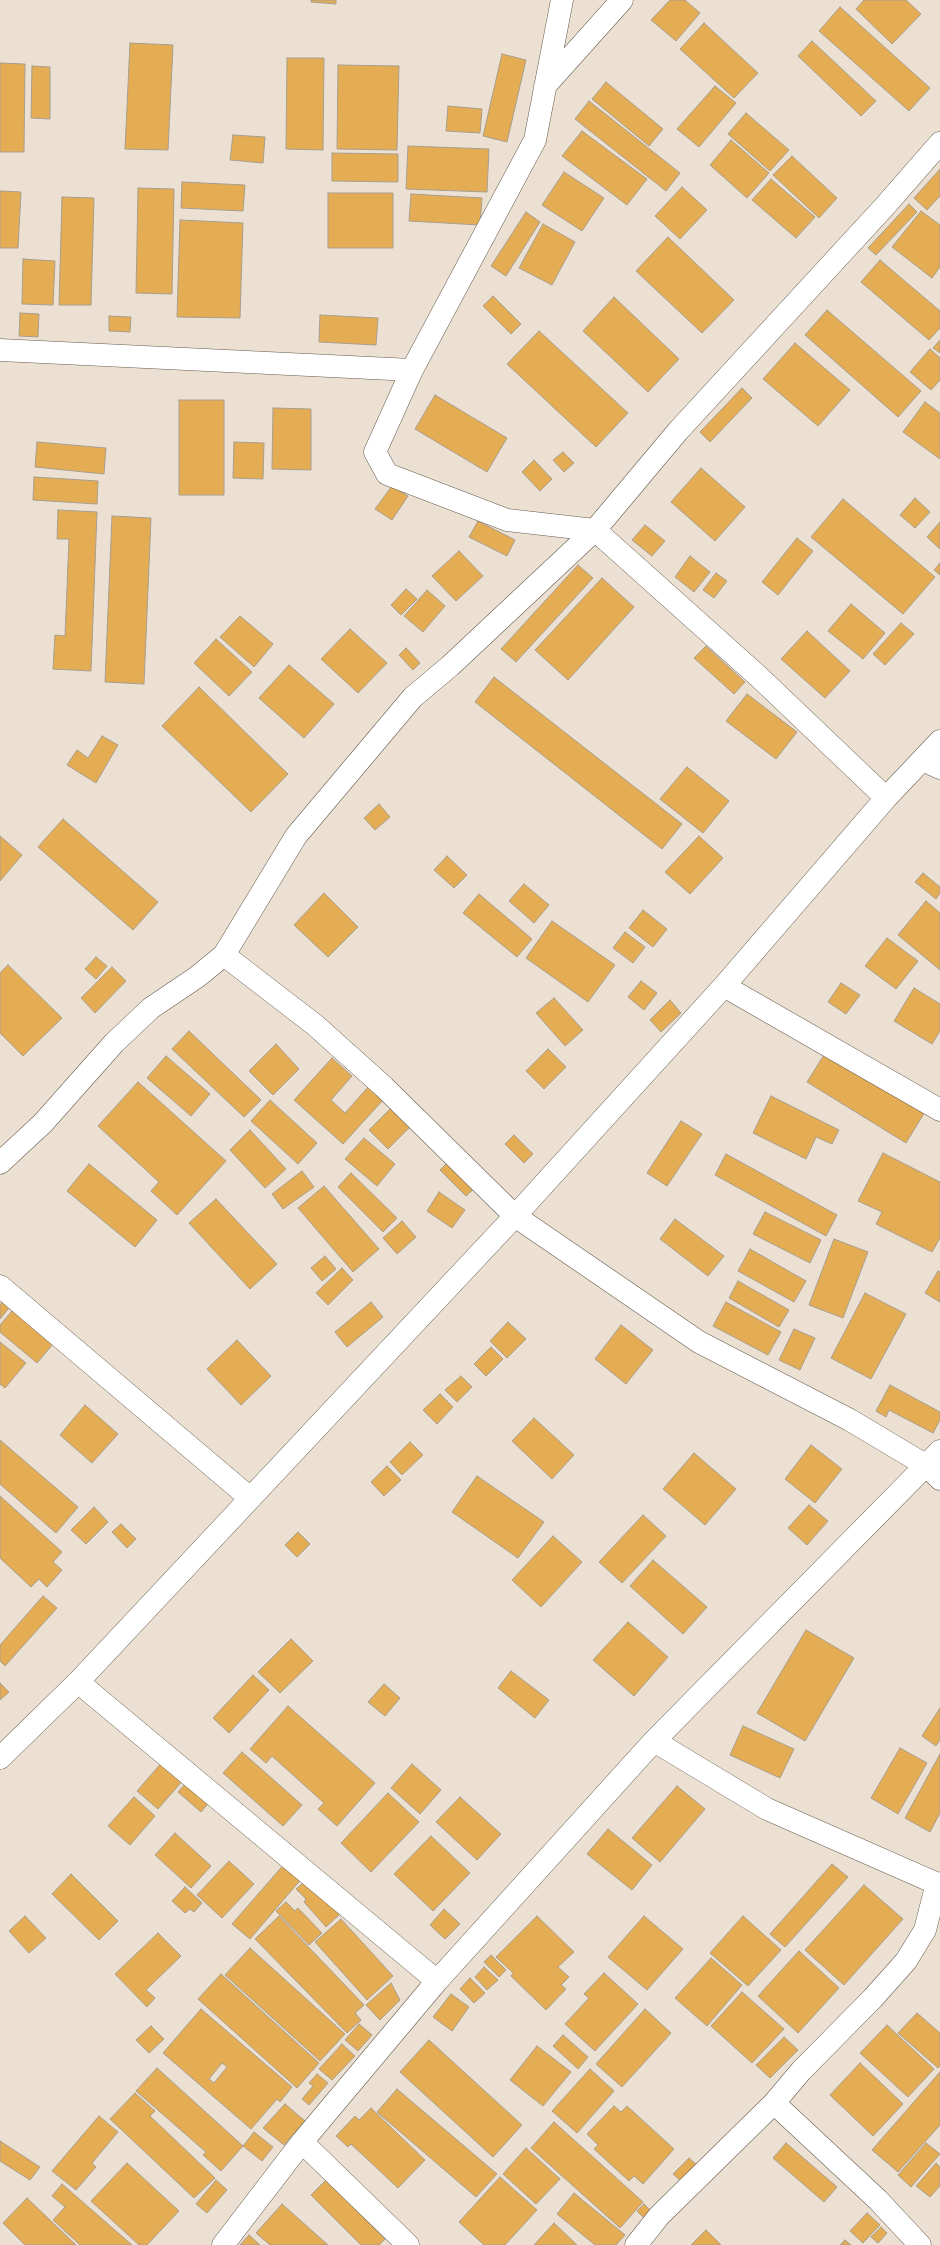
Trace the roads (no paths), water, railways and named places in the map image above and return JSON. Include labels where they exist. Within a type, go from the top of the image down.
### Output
[{"type":"street","points":[[562,0],[535,140],[412,370],[375,452],[387,474],[507,520],[595,530],[758,676],[886,798]]},
{"type":"street","points":[[545,86],[622,0]]},
{"type":"street","points":[[0,1163],[43,1123],[114,1043],[151,1008],[197,977],[224,955],[296,836],[413,697],[450,666],[595,530],[678,431],[885,206],[940,143]]},
{"type":"street","points":[[0,350],[412,370]]},
{"type":"street","points":[[0,1758],[78,1682],[515,1216],[724,986],[886,798],[932,764],[940,741]]},
{"type":"street","points":[[223,2245],[302,2142],[437,1981],[654,1741],[936,1465],[698,1342],[515,1216],[384,1087],[350,1056],[315,1025],[224,955]]},
{"type":"street","points":[[724,986],[940,1110]]},
{"type":"street","points":[[0,1286],[250,1498]]},
{"type":"street","points":[[78,1682],[437,1981]]},
{"type":"street","points":[[636,2245],[659,2216],[774,2103],[801,2071],[873,1998],[906,1961],[925,1930],[939,1884],[767,1809],[654,1741]]},
{"type":"street","points":[[774,2103],[878,2200],[920,2245]]},
{"type":"street","points":[[302,2142],[408,2245]]}]
